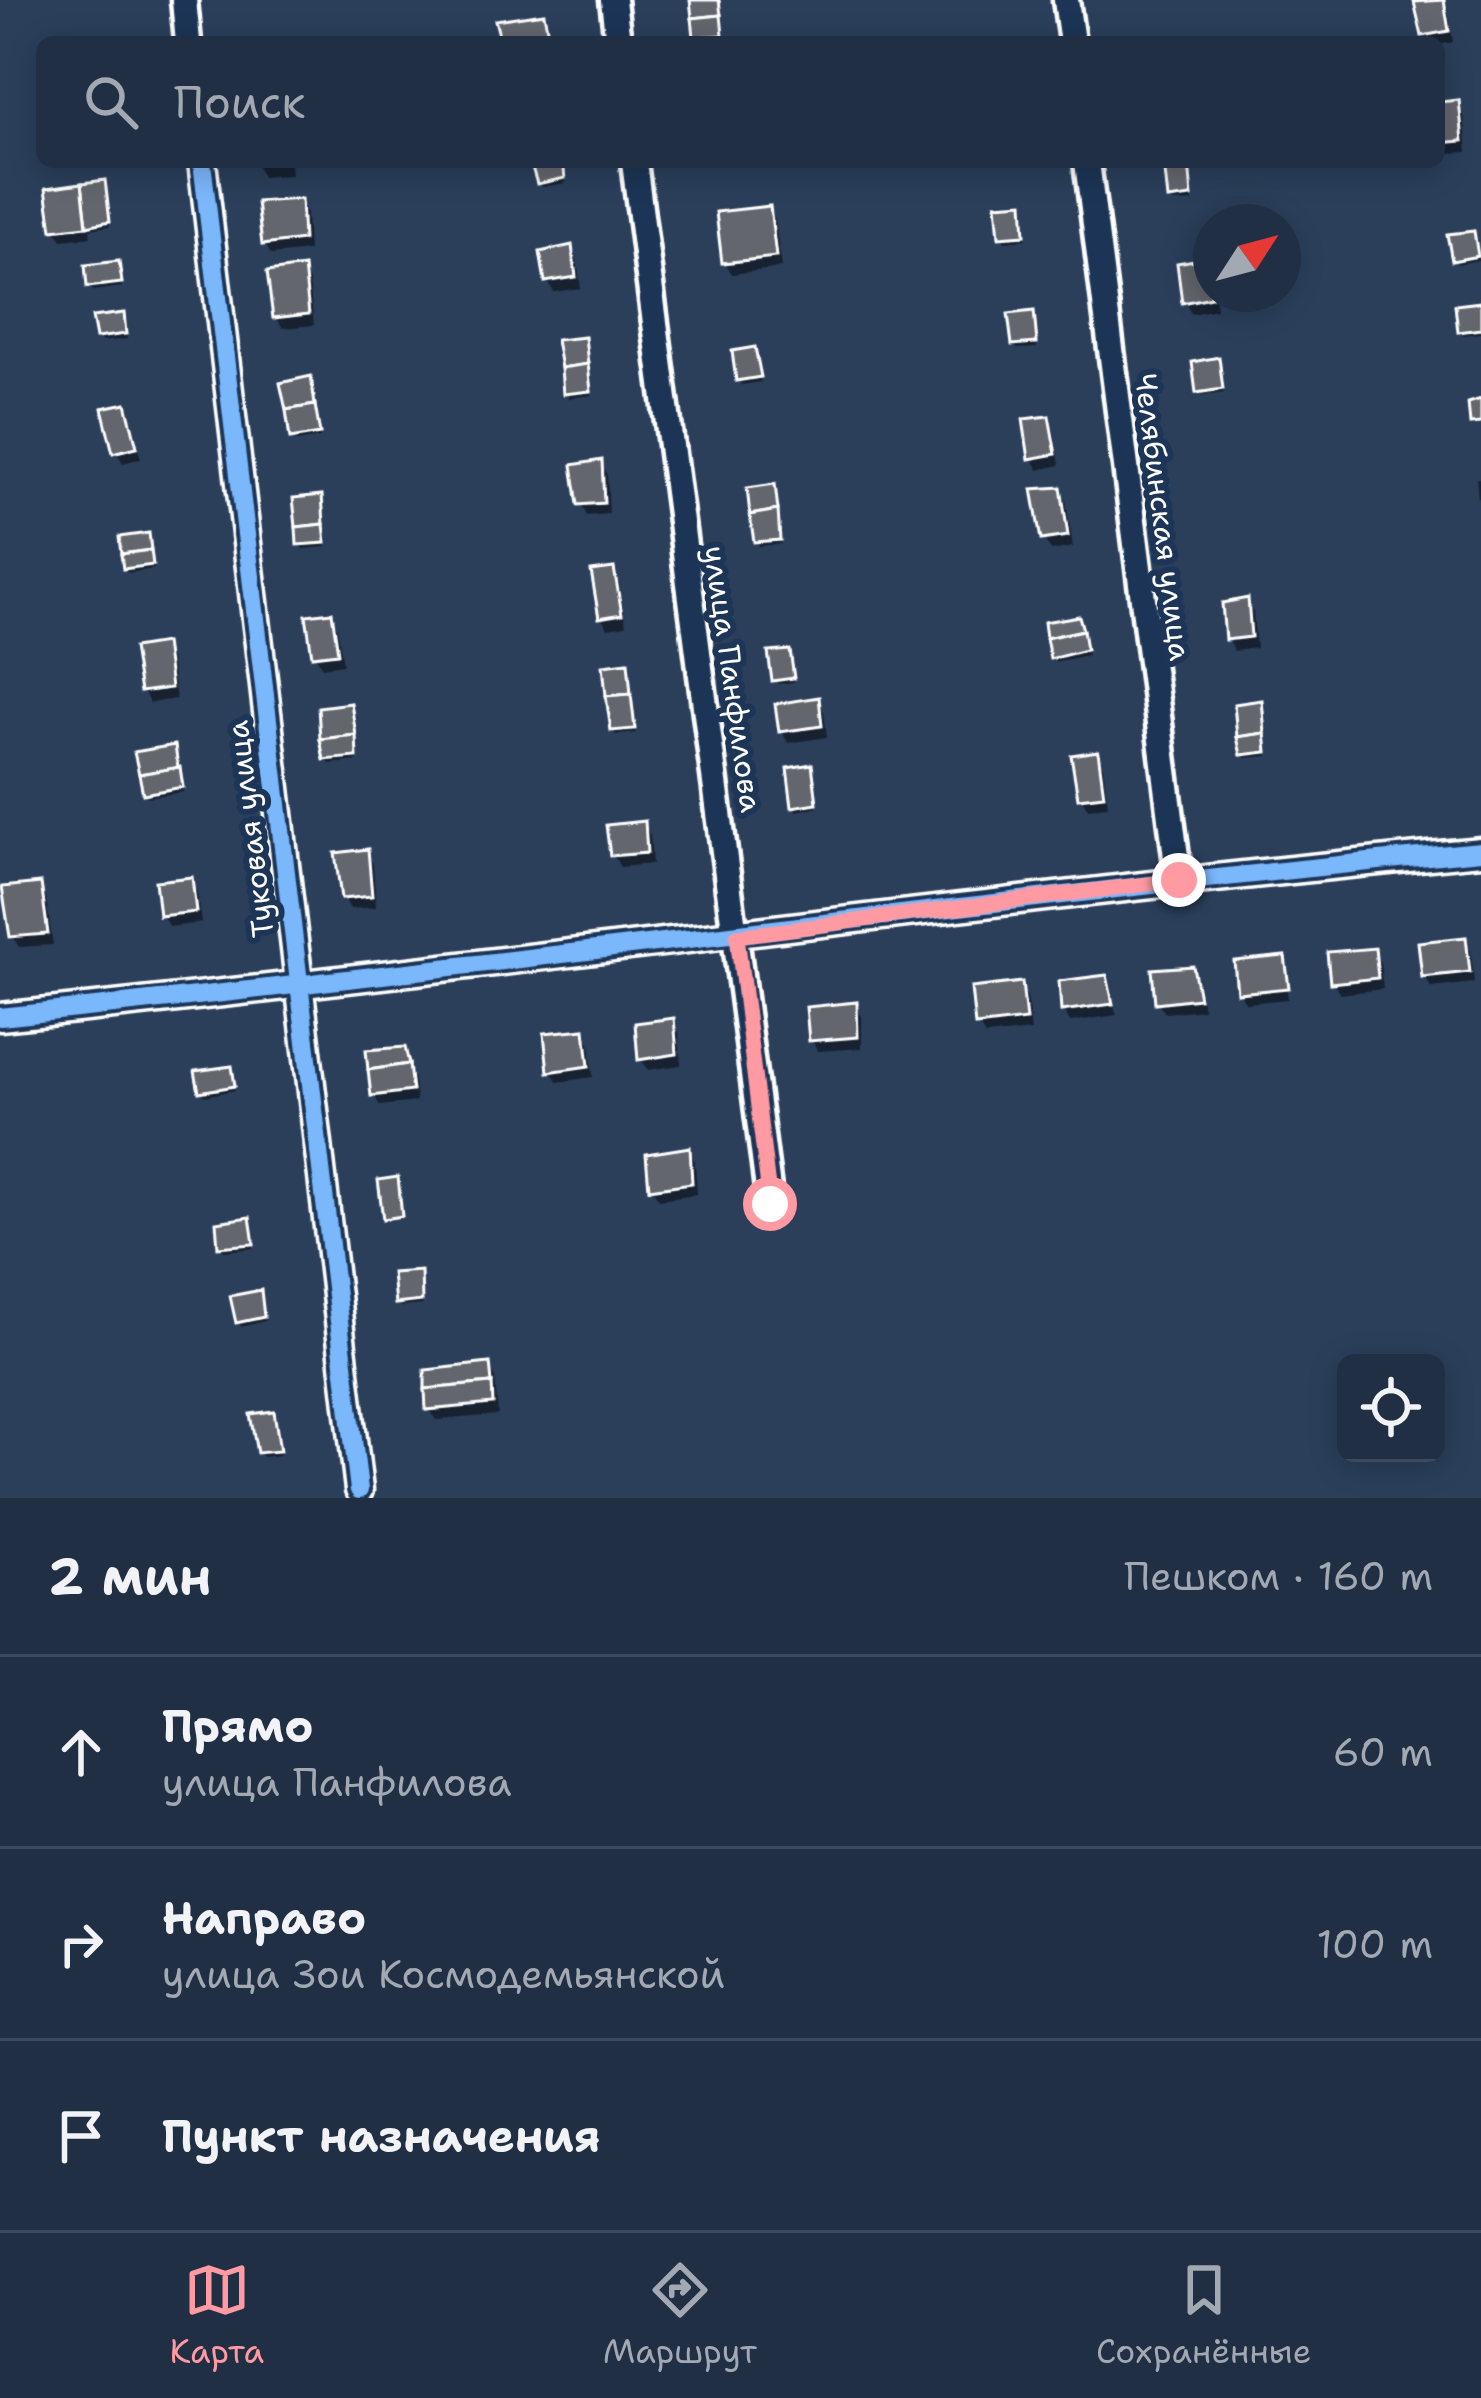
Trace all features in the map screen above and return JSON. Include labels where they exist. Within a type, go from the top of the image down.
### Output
[{"type":"street","points":[[184,0],[187,36]]},
{"type":"street","points":[[613,0],[617,36]]},
{"type":"street","points":[[1066,0],[1071,36]]},
{"type":"street","name":"Туковая улица","points":[[203,168],[359,1490]]},
{"type":"street","name":"улица Панфилова","points":[[635,168],[770,1204]]},
{"type":"street","name":"Челябинская улица","points":[[1088,168],[1179,880]]},
{"type":"street","points":[[0,1017],[737,936],[1179,880],[1481,851]]},
{"type":"building","points":[[690,0],[719,0],[721,15],[692,18]]},
{"type":"building","points":[[1444,0],[1449,31],[1422,36],[1414,2]]},
{"type":"building","points":[[544,13],[548,34],[499,36],[495,20]]},
{"type":"building","points":[[721,15],[723,35],[694,36],[692,18]]},
{"type":"building","points":[[1459,100],[1463,141],[1445,142],[1445,101]]},
{"type":"building","points":[[532,168],[564,168],[565,178],[537,184]]},
{"type":"building","points":[[1165,168],[1190,168],[1192,197],[1168,200]]},
{"type":"building","points":[[105,180],[110,221],[87,226],[82,183]]},
{"type":"building","points":[[82,183],[87,226],[52,230],[46,188]]},
{"type":"building","points":[[301,199],[303,240],[262,245],[257,202]]},
{"type":"building","points":[[1023,202],[1025,235],[999,237],[996,204]]},
{"type":"building","points":[[770,206],[776,257],[722,263],[716,212]]},
{"type":"building","points":[[1474,231],[1478,256],[1452,261],[1447,234]]},
{"type":"building","points":[[572,245],[576,277],[545,282],[540,252]]},
{"type":"building","points":[[1193,260],[1193,301],[1182,303],[1177,263]]},
{"type":"building","points":[[119,261],[122,283],[87,287],[85,265]]},
{"type":"building","points":[[304,267],[309,314],[273,318],[267,272]]},
{"type":"building","points":[[1481,302],[1481,329],[1458,332],[1455,305]]},
{"type":"building","points":[[1034,311],[1037,343],[1012,345],[1008,314]]},
{"type":"building","points":[[124,313],[126,334],[96,338],[92,317]]},
{"type":"building","points":[[585,337],[588,364],[561,368],[556,340]]},
{"type":"building","points":[[755,347],[761,377],[736,381],[732,351]]},
{"type":"building","points":[[1219,357],[1223,389],[1196,393],[1192,362]]},
{"type":"building","points":[[588,364],[591,391],[563,394],[561,368]]},
{"type":"building","points":[[311,376],[315,405],[286,410],[280,383]]},
{"type":"building","points":[[1481,399],[1481,423],[1470,424],[1468,403]]},
{"type":"building","points":[[126,403],[137,447],[113,453],[102,408]]},
{"type":"building","points":[[315,405],[320,434],[290,439],[286,410]]},
{"type":"building","points":[[1049,416],[1056,454],[1029,459],[1023,419]]},
{"type":"building","points":[[602,460],[604,503],[578,505],[572,465]]},
{"type":"building","points":[[775,484],[778,510],[750,515],[747,488]]},
{"type":"building","points":[[1061,487],[1068,536],[1041,540],[1032,489]]},
{"type":"building","points":[[322,495],[324,524],[296,527],[293,498]]},
{"type":"building","points":[[778,510],[780,540],[754,542],[750,515]]},
{"type":"building","points":[[324,524],[326,543],[297,545],[296,527]]},
{"type":"building","points":[[149,533],[151,550],[121,554],[119,537]]},
{"type":"building","points":[[151,550],[153,565],[123,569],[121,554]]},
{"type":"building","points":[[614,568],[622,614],[599,618],[591,571]]},
{"type":"building","points":[[1248,598],[1251,637],[1225,640],[1222,603]]},
{"type":"building","points":[[332,612],[338,653],[312,656],[306,615]]},
{"type":"building","points":[[1079,616],[1083,630],[1046,638],[1044,622]]},
{"type":"building","points":[[1083,630],[1086,650],[1050,659],[1046,638]]},
{"type":"building","points":[[165,643],[171,688],[140,692],[133,648]]},
{"type":"building","points":[[790,650],[794,678],[772,681],[768,652]]},
{"type":"building","points":[[628,662],[631,694],[606,696],[603,665]]},
{"type":"building","points":[[631,694],[635,729],[611,731],[606,696]]},
{"type":"building","points":[[819,697],[822,726],[779,732],[775,704]]},
{"type":"building","points":[[1262,700],[1265,733],[1237,737],[1234,704]]},
{"type":"building","points":[[351,703],[356,735],[320,739],[318,707]]},
{"type":"building","points":[[1265,733],[1267,752],[1241,755],[1237,737]]},
{"type":"building","points":[[356,735],[357,757],[324,760],[320,739]]},
{"type":"building","points":[[175,745],[178,768],[139,774],[134,752]]},
{"type":"building","points":[[1098,751],[1104,795],[1078,798],[1071,755]]},
{"type":"building","points":[[812,764],[817,803],[792,807],[787,768]]},
{"type":"building","points":[[180,767],[183,787],[143,794],[139,774]]},
{"type":"building","points":[[645,821],[647,853],[610,856],[606,825]]},
{"type":"building","points":[[368,849],[372,896],[341,899],[335,853]]},
{"type":"building","points":[[192,877],[196,912],[159,916],[155,881]]},
{"type":"building","points":[[41,883],[48,934],[10,937],[2,887]]},
{"type":"building","points":[[1466,937],[1470,972],[1422,977],[1418,942]]},
{"type":"building","points":[[1375,948],[1378,978],[1330,983],[1327,952]]},
{"type":"building","points":[[1285,956],[1289,988],[1237,993],[1234,961]]},
{"type":"building","points":[[1193,966],[1199,998],[1155,1003],[1152,969]]},
{"type":"building","points":[[1107,975],[1113,1004],[1061,1011],[1059,981]]},
{"type":"building","points":[[1022,982],[1026,1020],[975,1026],[971,988]]},
{"type":"building","points":[[857,1002],[858,1037],[809,1041],[806,1007]]},
{"type":"building","points":[[674,1018],[677,1054],[638,1060],[635,1023]]},
{"type":"building","points":[[585,1029],[589,1066],[548,1072],[544,1033]]},
{"type":"building","points":[[405,1047],[409,1064],[368,1070],[366,1050]]},
{"type":"building","points":[[409,1064],[412,1091],[371,1096],[368,1070]]},
{"type":"building","points":[[232,1066],[235,1086],[199,1092],[195,1071]]},
{"type":"building","points":[[690,1147],[692,1183],[649,1189],[646,1154]]},
{"type":"building","points":[[398,1177],[402,1216],[383,1219],[378,1180]]},
{"type":"building","points":[[250,1217],[254,1244],[218,1247],[216,1222]]},
{"type":"building","points":[[421,1271],[422,1301],[395,1304],[392,1273]]},
{"type":"building","points":[[261,1290],[264,1317],[236,1323],[230,1296]]},
{"type":"building","points":[[490,1363],[492,1383],[425,1389],[425,1370]]},
{"type":"building","points":[[492,1383],[493,1404],[426,1410],[425,1389]]},
{"type":"building","points":[[274,1411],[280,1451],[257,1453],[250,1414]]},
{"type":"cycle path","points":[[203,168],[359,1490]]},
{"type":"cycle path","points":[[0,1017],[1481,851]]},
{"type":"route","points":[[770,1204],[737,936],[1179,880]]}]
